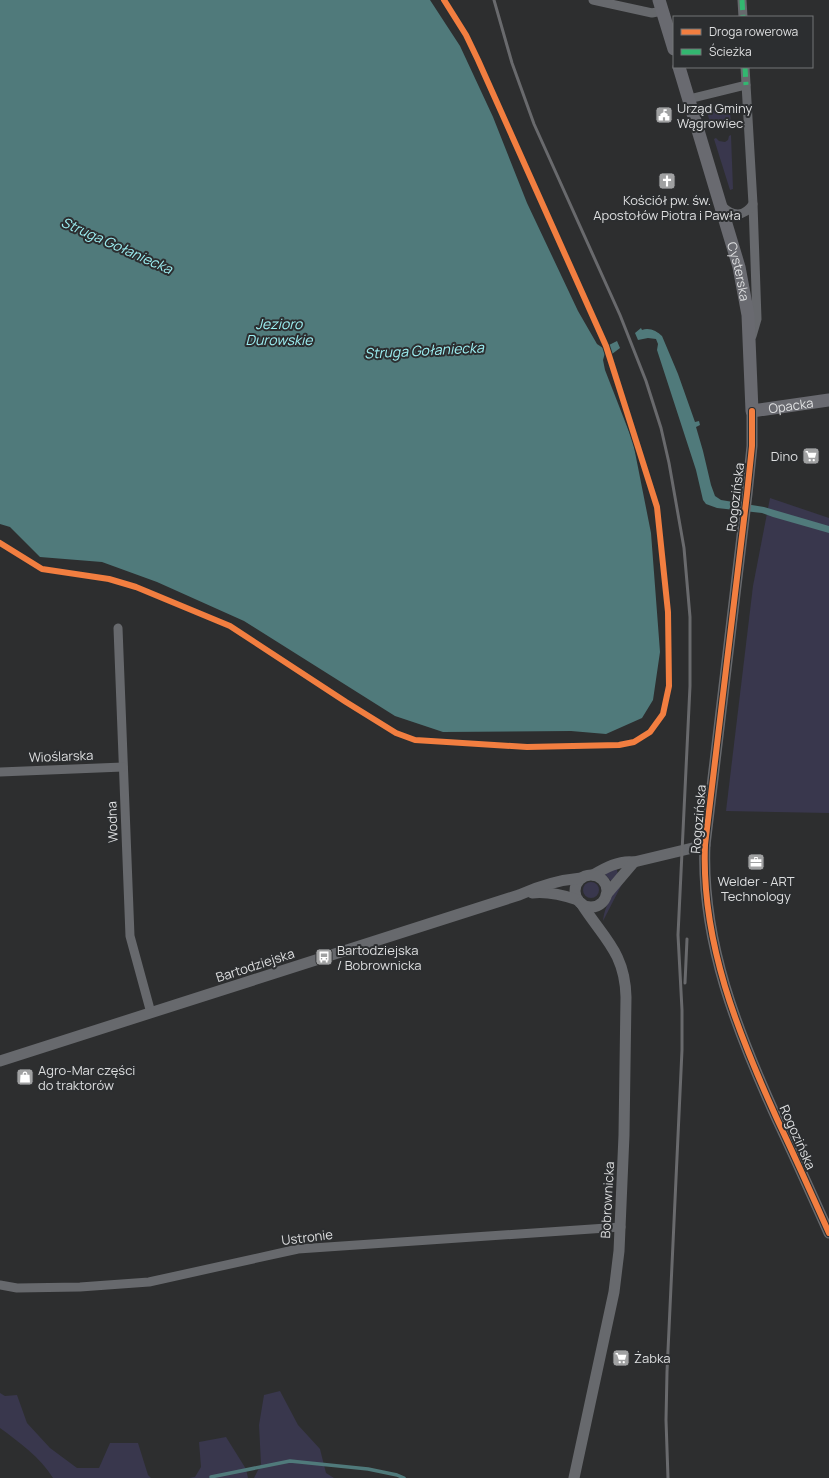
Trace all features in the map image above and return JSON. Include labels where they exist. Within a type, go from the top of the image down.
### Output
[{"type":"main road","points":[[660,5],[673,46]]},
{"type":"main road","name":"Cysterska","points":[[680,68],[722,206],[740,273],[748,315],[752,411]]},
{"type":"main road","name":"Opacka","points":[[752,411],[829,400]]},
{"type":"street","points":[[593,0],[652,13],[660,5]]},
{"type":"street","points":[[742,0],[743,16]]},
{"type":"street","points":[[745,68],[753,204],[757,319],[750,343]]},
{"type":"street","points":[[689,99],[746,85]]},
{"type":"street","points":[[722,206],[727,211],[739,214],[750,210],[753,204]]},
{"type":"street","name":"Rogozińska","points":[[752,411],[752,446],[747,494],[705,845],[707,905],[724,986],[739,1029],[757,1074],[829,1233]]},
{"type":"street","name":"Wodna","points":[[118,628],[130,936],[151,1013]]},
{"type":"street","name":"Wioślarska","points":[[0,772],[123,766]]},
{"type":"street","points":[[634,862],[603,899],[594,906],[589,906],[580,902],[576,896],[576,886],[581,878],[593,875],[602,869],[626,861],[634,862],[705,845]]},
{"type":"street","points":[[593,875],[602,880],[607,890],[603,899],[598,925]]},
{"type":"street","name":"Bartodziejska","points":[[0,1061],[519,895],[537,886],[581,878]]},
{"type":"street","name":"Bartodziejska","points":[[519,895],[545,892],[580,902]]},
{"type":"street","name":"Bobrownicka","points":[[574,1478],[614,1292],[621,1227],[626,988],[619,958],[598,925],[580,902]]},
{"type":"street","name":"Ustronie","points":[[0,1285],[17,1288],[80,1287],[149,1282],[298,1249],[621,1227]]},
{"type":"shaded area","points":[[728,106],[730,108],[731,126],[720,123],[713,130],[707,113],[708,111]]},
{"type":"shaded area","points":[[731,135],[733,189],[730,190],[714,139],[716,138],[719,141],[725,142]]},
{"type":"shaded area","points":[[770,498],[829,518],[829,813],[726,811],[753,586]]},
{"type":"shaded area","points":[[616,867],[618,874],[611,881],[605,874]]},
{"type":"shaded area","points":[[588,882],[594,882],[599,887],[597,896],[594,898],[588,898],[583,893],[583,887]]},
{"type":"shaded area","points":[[623,882],[603,921],[605,910],[610,900]]},
{"type":"shaded area","points":[[280,1391],[298,1425],[320,1449],[326,1473],[334,1478],[254,1478],[261,1464],[259,1425],[264,1395]]},
{"type":"shaded area","points":[[0,1393],[5,1396],[17,1395],[27,1423],[50,1448],[77,1468],[99,1468],[110,1443],[138,1443],[148,1475],[151,1478],[53,1478],[36,1457],[0,1428]]},
{"type":"shaded area","points":[[226,1437],[246,1469],[248,1478],[189,1478],[195,1477],[201,1467],[199,1442]]},
{"type":"water","name":"Jezioro Durowskie","points":[[0,0],[430,0],[460,46],[493,117],[527,203],[578,311],[597,344],[603,348],[617,341],[620,348],[612,354],[611,351],[605,353],[603,360],[605,370],[633,442],[651,533],[660,652],[653,700],[642,718],[606,734],[571,731],[443,732],[395,716],[244,621],[157,582],[102,562],[40,557],[10,527],[0,524]]},
{"type":"water","points":[[641,328],[642,330],[653,330],[662,336],[678,374],[695,422],[699,421],[700,425],[696,427],[715,496],[721,500],[764,507],[829,526],[829,533],[762,513],[717,508],[706,504],[703,500],[696,470],[657,350],[658,344],[656,339],[648,338],[638,340],[635,333]]},
{"type":"waterway","points":[[211,1477],[290,1461],[368,1469],[397,1475],[404,1478]]},
{"type":"railway","points":[[494,0],[512,63],[534,124],[620,315],[646,381],[661,428],[669,463],[684,548],[690,617],[690,686],[678,935],[682,1010],[682,1050],[667,1372],[666,1420],[668,1478]]},
{"type":"railway","points":[[685,983],[687,939]]},
{"type":"marked path","points":[[742,0],[743,16]]},
{"type":"marked path","points":[[745,68],[746,85]]},
{"type":"cycle path","points":[[0,543],[42,569],[109,579],[136,587],[230,626],[396,733],[415,740],[527,747],[619,745],[634,742],[650,732],[663,714],[669,686],[668,612],[657,507],[606,346],[478,60],[466,35],[444,0]]},
{"type":"cycle path","points":[[752,411],[752,446],[747,494],[705,845],[705,881],[709,917],[716,952],[736,1020],[763,1087],[829,1233]]},
{"type":"place","name":"Urząd Gminy Wągrowiec","points":[[664,115]]},
{"type":"place","name":"Kościół pw. św. Apostołów Piotra i Pawła","points":[[667,181]]},
{"type":"place","name":"Dino","points":[[811,456]]},
{"type":"place","name":"Welder - ART Technology","points":[[756,862]]},
{"type":"place","name":"Bartodziejska / Bobrownicka","points":[[324,957]]},
{"type":"place","name":"Agro-Mar części do traktorów","points":[[25,1077]]},
{"type":"place","name":"Żabka","points":[[621,1358]]},
{"type":"water label","name":"Struga Gołaniecka","points":[[117,245]]},
{"type":"water label","name":"Struga Gołaniecka","points":[[424,350]]}]
